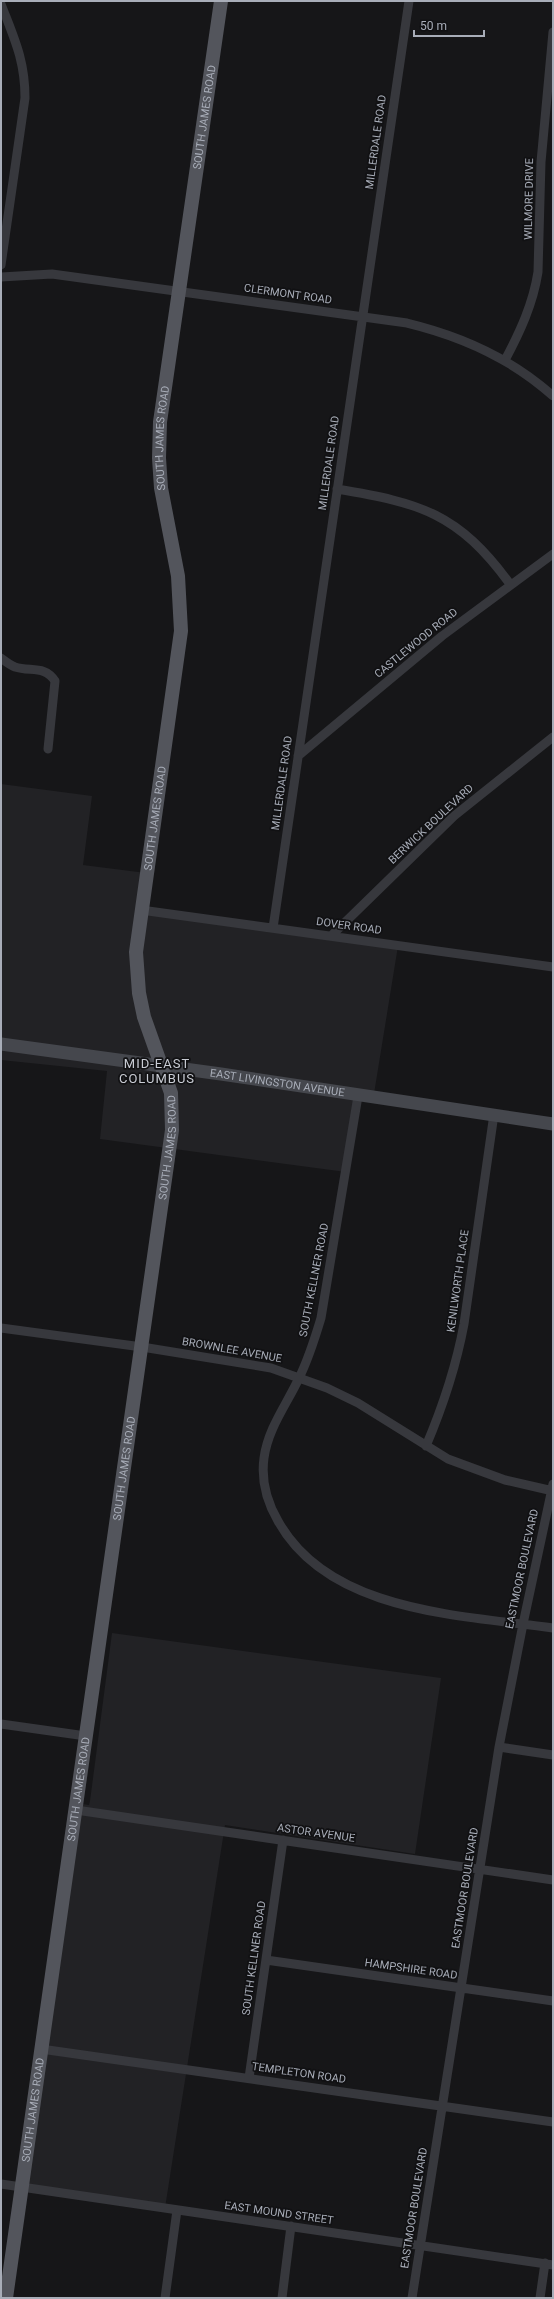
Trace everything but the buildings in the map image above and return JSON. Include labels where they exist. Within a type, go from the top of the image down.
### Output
[{"type":"main road","name":"SOUTH JAMES ROAD","points":[[6,2298],[172,1130],[171,1093],[144,1017],[139,993],[136,952],[180,645],[180,597],[178,576],[164,506],[158,458],[160,422],[221,1]]},
{"type":"main road","name":"EAST LIVINGSTON AVENUE","points":[[1,1044],[161,1066],[358,1096],[494,1114],[553,1124]]},
{"type":"street","name":"MILLERDALE ROAD","points":[[273,928],[409,1]]},
{"type":"street","points":[[1,4],[24,67],[25,87],[1,265]]},
{"type":"street","name":"WILMORE DRIVE","points":[[505,360],[520,331],[535,289],[538,272],[541,162],[553,32]]},
{"type":"street","name":"CLERMONT ROAD","points":[[1,277],[52,274],[407,323],[438,330],[505,360],[538,383],[553,396]]},
{"type":"street","points":[[337,489],[387,498],[417,506],[444,518],[469,536],[490,556],[510,584]]},
{"type":"street","name":"CASTLEWOOD ROAD","points":[[298,756],[442,636],[510,584],[553,554]]},
{"type":"street","points":[[1,658],[14,667],[44,670],[51,674],[55,681],[48,749]]},
{"type":"street","name":"BERWICK BOULEVARD","points":[[331,936],[454,816],[553,737]]},
{"type":"street","name":"DOVER ROAD","points":[[141,910],[553,967]]},
{"type":"street","name":"SOUTH KELLNER ROAD","points":[[358,1096],[321,1318],[312,1348],[271,1431],[266,1448],[263,1472],[271,1507],[283,1530],[297,1547],[330,1574],[369,1594],[390,1602],[419,1609],[553,1628]]},
{"type":"street","name":"KENILWORTH PLACE","points":[[426,1446],[445,1400],[459,1351],[494,1114]]},
{"type":"street","name":"BROWNLEE AVENUE","points":[[1,1328],[142,1347],[271,1368],[299,1377],[358,1403],[448,1459],[474,1470],[505,1480],[552,1488]]},
{"type":"street","name":"EASTMOOR BOULEVARD","points":[[412,2298],[499,1747],[522,1624],[552,1488]]},
{"type":"street","points":[[1,1724],[86,1736]]},
{"type":"street","points":[[499,1747],[553,1755]]},
{"type":"street","name":"ASTOR AVENUE","points":[[76,1810],[553,1880]]},
{"type":"street","name":"SOUTH KELLNER ROAD","points":[[249,2078],[283,1840]]},
{"type":"street","name":"HAMPSHIRE ROAD","points":[[266,1960],[553,2001]]},
{"type":"street","name":"TEMPLETON ROAD","points":[[41,2049],[553,2122]]},
{"type":"street","name":"EAST MOUND STREET","points":[[1,2184],[549,2264]]},
{"type":"street","points":[[165,2298],[177,2210]]},
{"type":"street","points":[[282,2298],[291,2226]]},
{"type":"street","points":[[540,2298],[549,2264]]},
{"type":"shaded area","points":[[1,784],[92,796],[83,865],[146,873],[141,912],[398,946],[373,1100],[358,1097],[346,1172],[100,1139],[107,1071],[1,1060]]},
{"type":"shaded area","points":[[112,1633],[441,1678],[415,1854],[225,1825],[165,2208],[22,2187],[76,1803],[89,1805],[90,1801]]},
{"type":"district","name":"MID-EAST COLUMBUS","points":[[157,1070]]}]
